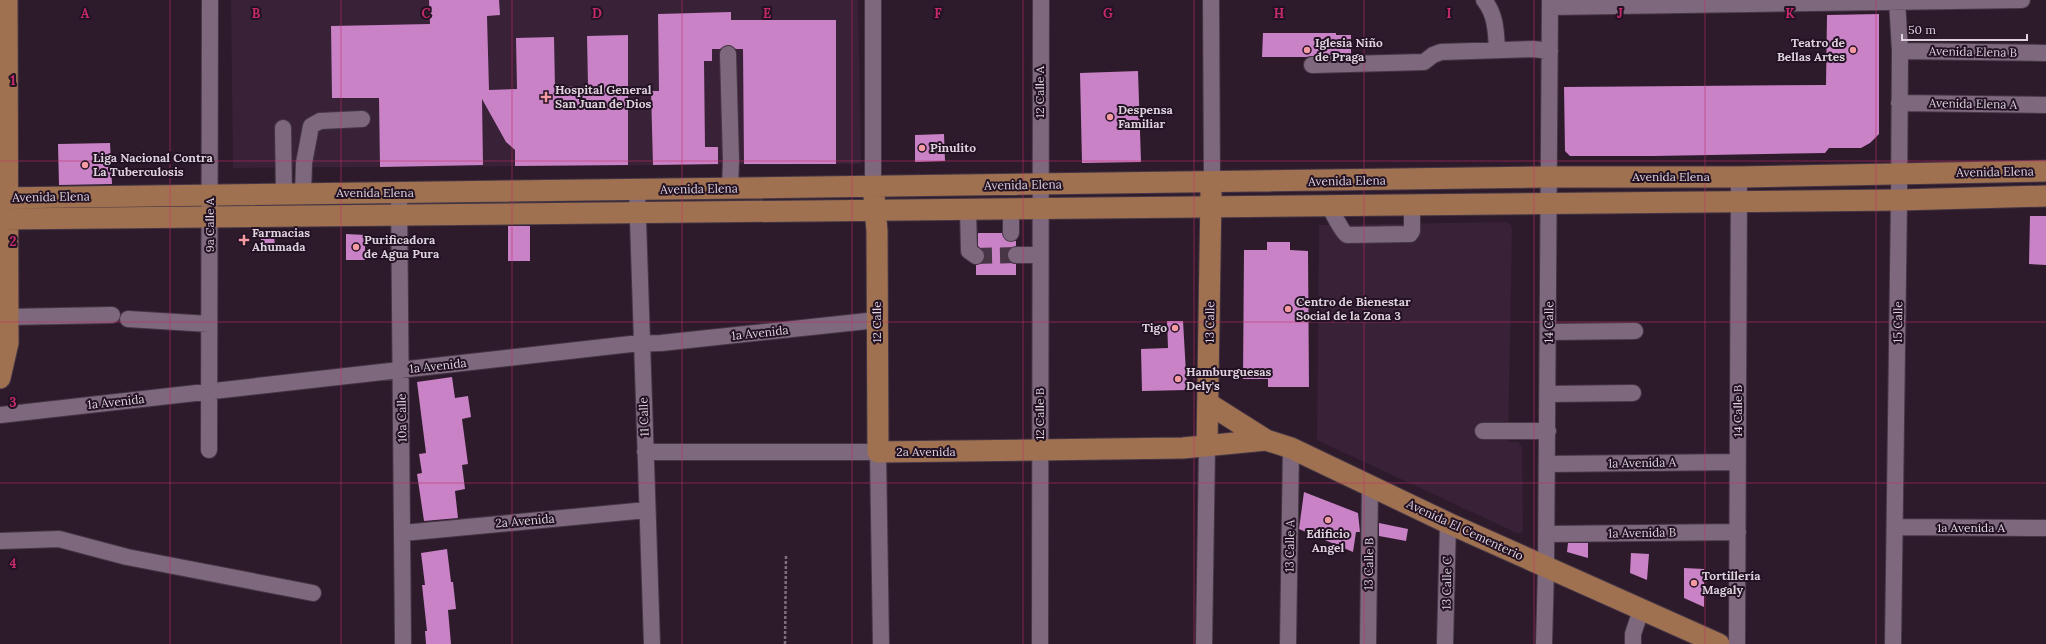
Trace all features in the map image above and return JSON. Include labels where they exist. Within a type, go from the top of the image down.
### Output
[{"type":"main road","points":[[0,378],[8,342],[4,219],[4,75],[7,0]]},
{"type":"main road","name":"Avenida Elena","points":[[4,198],[211,194],[1740,177],[2046,172]]},
{"type":"main road","name":"13 Calle","points":[[1207,446],[1209,404],[1212,183]]},
{"type":"main road","name":"12 Calle","points":[[874,187],[876,210],[878,452]]},
{"type":"main road","name":"Avenida Elena","points":[[4,219],[1739,202],[2046,196]]},
{"type":"main road","points":[[1209,404],[1266,440]]},
{"type":"main road","name":"Avenida El Cementerio","points":[[1207,446],[1266,440],[1291,448],[1546,568],[1719,644]]},
{"type":"main road","name":"2a Avenida","points":[[878,452],[1040,451],[1207,446]]},
{"type":"street","name":"9a Calle A","points":[[209,450],[211,217],[210,0]]},
{"type":"street","name":"12 Calle","points":[[873,0],[874,187]]},
{"type":"street","name":"12 Calle A","points":[[1040,184],[1041,0]]},
{"type":"street","name":"13 Calle","points":[[1211,0],[1212,183]]},
{"type":"street","points":[[1484,0],[1492,9],[1497,50]]},
{"type":"street","points":[[1550,4],[2022,0]]},
{"type":"street","name":"15 Calle","points":[[1893,644],[1896,527],[1900,104],[1900,51],[1897,1]]},
{"type":"street","name":"14 Calle","points":[[1544,644],[1548,431],[1550,4]]},
{"type":"street","points":[[1312,65],[1424,62],[1441,52],[1497,50],[1550,51]]},
{"type":"street","name":"Avenida Elena B","points":[[1900,51],[2046,53]]},
{"type":"street","points":[[728,54],[731,160],[730,189]]},
{"type":"street","name":"Avenida Elena A","points":[[1900,104],[2046,105]]},
{"type":"street","points":[[294,193],[304,163],[310,126],[320,120],[362,119]]},
{"type":"street","points":[[283,128],[294,193]]},
{"type":"street","name":"14 Calle B","points":[[1737,644],[1740,177]]},
{"type":"street","name":"12 Calle B","points":[[1040,184],[1040,644]]},
{"type":"street","name":"11 Calle","points":[[637,190],[652,644]]},
{"type":"street","name":"10a Calle","points":[[399,193],[403,644]]},
{"type":"street","points":[[1329,206],[1342,231],[1347,235],[1410,234],[1412,231],[1412,205]]},
{"type":"street","points":[[968,209],[969,251],[976,256]]},
{"type":"street","points":[[1010,209],[1011,233]]},
{"type":"street","points":[[1016,255],[1040,255]]},
{"type":"street","points":[[8,317],[112,315]]},
{"type":"street","points":[[128,319],[209,324]]},
{"type":"street","name":"1a Avenida","points":[[0,415],[641,344],[877,320]]},
{"type":"street","points":[[1548,332],[1635,331]]},
{"type":"street","points":[[1548,394],[1633,393]]},
{"type":"street","points":[[1483,430],[1548,431]]},
{"type":"street","name":"13 Calle","points":[[1204,644],[1207,446]]},
{"type":"street","name":"13 Calle A","points":[[1288,644],[1291,448]]},
{"type":"street","name":"2a Avenida","points":[[645,452],[878,452]]},
{"type":"street","name":"12 Calle","points":[[878,452],[881,644]]},
{"type":"street","name":"1a Avenida A","points":[[1547,464],[1738,462]]},
{"type":"street","name":"13 Calle B","points":[[1368,644],[1370,485]]},
{"type":"street","name":"2a Avenida","points":[[403,533],[647,510]]},
{"type":"street","name":"13 Calle C","points":[[1445,644],[1448,523]]},
{"type":"street","name":"1a Avenida A","points":[[1896,527],[2046,528]]},
{"type":"street","name":"1a Avenida B","points":[[1547,534],[1738,532]]},
{"type":"street","points":[[0,541],[59,539],[127,558],[313,593]]},
{"type":"street","points":[[1633,644],[1633,634],[1641,610]]},
{"type":"path","points":[[786,554],[786,644]]},
{"type":"shaded area","name":"Hospital General San Juan de Dios","points":[[231,0],[858,0],[861,164],[233,168]]},
{"type":"shaded area","points":[[1507,222],[1511,225],[1512,230],[1508,442],[1518,442],[1522,447],[1523,531],[1519,534],[1317,440],[1319,225]]},
{"type":"building","points":[[429,0],[499,0],[500,15],[487,16],[489,90],[517,89],[516,38],[554,37],[555,87],[588,86],[587,36],[628,35],[628,165],[515,166],[515,150],[506,142],[482,99],[483,165],[380,167],[379,98],[332,98],[331,26],[430,24]]},
{"type":"building","points":[[731,12],[731,20],[836,20],[836,164],[744,164],[743,49],[736,49],[728,45],[720,49],[712,49],[712,61],[704,61],[705,147],[718,147],[718,164],[653,165],[651,91],[659,91],[658,14]]},
{"type":"building","points":[[1879,14],[1879,134],[1870,143],[1861,148],[1829,148],[1825,153],[1654,156],[1570,156],[1565,151],[1564,87],[1826,85],[1827,15]]},
{"type":"building","name":"Iglesia Niño de Praga","points":[[1263,33],[1336,33],[1336,35],[1351,35],[1351,54],[1306,57],[1262,57]]},
{"type":"building","name":"Despensa Familiar","points":[[1138,71],[1141,162],[1082,163],[1080,73]]},
{"type":"building","points":[[944,134],[945,161],[915,162],[915,135]]},
{"type":"building","name":"Liga Nacional Contra La Tuberculosis","points":[[110,143],[112,184],[59,185],[58,144]]},
{"type":"building","points":[[2030,216],[2046,216],[2046,265],[2029,264]]},
{"type":"building","points":[[508,226],[530,226],[530,261],[508,261]]},
{"type":"building","points":[[978,233],[1002,233],[1007,241],[1016,241],[1016,246],[1008,250],[1007,255],[1011,263],[1016,264],[1016,275],[976,275],[976,265],[983,262],[985,257],[984,252],[978,246]]},
{"type":"building","points":[[261,234],[274,234],[275,248],[261,249]]},
{"type":"building","name":"Purificadora de Agua Pura","points":[[346,234],[365,235],[365,260],[346,260]]},
{"type":"building","name":"Centro de Bienestar Social de la Zona 3","points":[[1267,242],[1290,242],[1290,250],[1308,251],[1309,387],[1268,387],[1268,379],[1243,379],[1244,250],[1267,250]]},
{"type":"building","points":[[1167,321],[1183,321],[1187,390],[1142,391],[1141,349],[1168,348]]},
{"type":"building","points":[[452,377],[455,398],[468,396],[471,417],[462,419],[468,464],[462,465],[465,489],[455,491],[458,518],[424,521],[417,474],[422,473],[419,454],[426,453],[417,382]]},
{"type":"building","name":"Edificio Angel","points":[[1304,492],[1358,513],[1360,532],[1356,532],[1353,552],[1299,529]]},
{"type":"building","points":[[1379,523],[1408,529],[1406,541],[1379,536]]},
{"type":"building","points":[[1568,543],[1588,543],[1588,558],[1567,552]]},
{"type":"building","points":[[447,549],[456,609],[448,610],[451,644],[426,644],[425,631],[427,631],[422,585],[425,585],[421,553]]},
{"type":"building","points":[[1631,553],[1649,554],[1647,580],[1630,573]]},
{"type":"building","name":"Tortillería Magaly","points":[[1684,568],[1704,569],[1704,607],[1684,598]]},
{"type":"tunnel","points":[[976,256],[1016,255]]},
{"type":"place","name":"Iglesia Niño de Praga","points":[[1307,50]]},
{"type":"place","name":"Teatro de Bellas Artes","points":[[1853,50]]},
{"type":"place","name":"Hospital General San Juan de Dios","points":[[546,97]]},
{"type":"place","name":"Despensa Familiar","points":[[1110,117]]},
{"type":"place","name":"Pinulito","points":[[922,148]]},
{"type":"place","name":"Liga Nacional Contra La Tuberculosis","points":[[85,165]]},
{"type":"place","name":"Farmacias Ahumada","points":[[244,240]]},
{"type":"place","name":"Purificadora de Agua Pura","points":[[356,247]]},
{"type":"place","name":"Centro de Bienestar Social de la Zona 3","points":[[1288,309]]},
{"type":"place","name":"Tigo","points":[[1175,328]]},
{"type":"place","name":"Hamburguesas Dely's","points":[[1178,379]]},
{"type":"place","name":"Edificio Angel","points":[[1328,520]]},
{"type":"place","name":"Tortillería Magaly","points":[[1694,583]]}]
